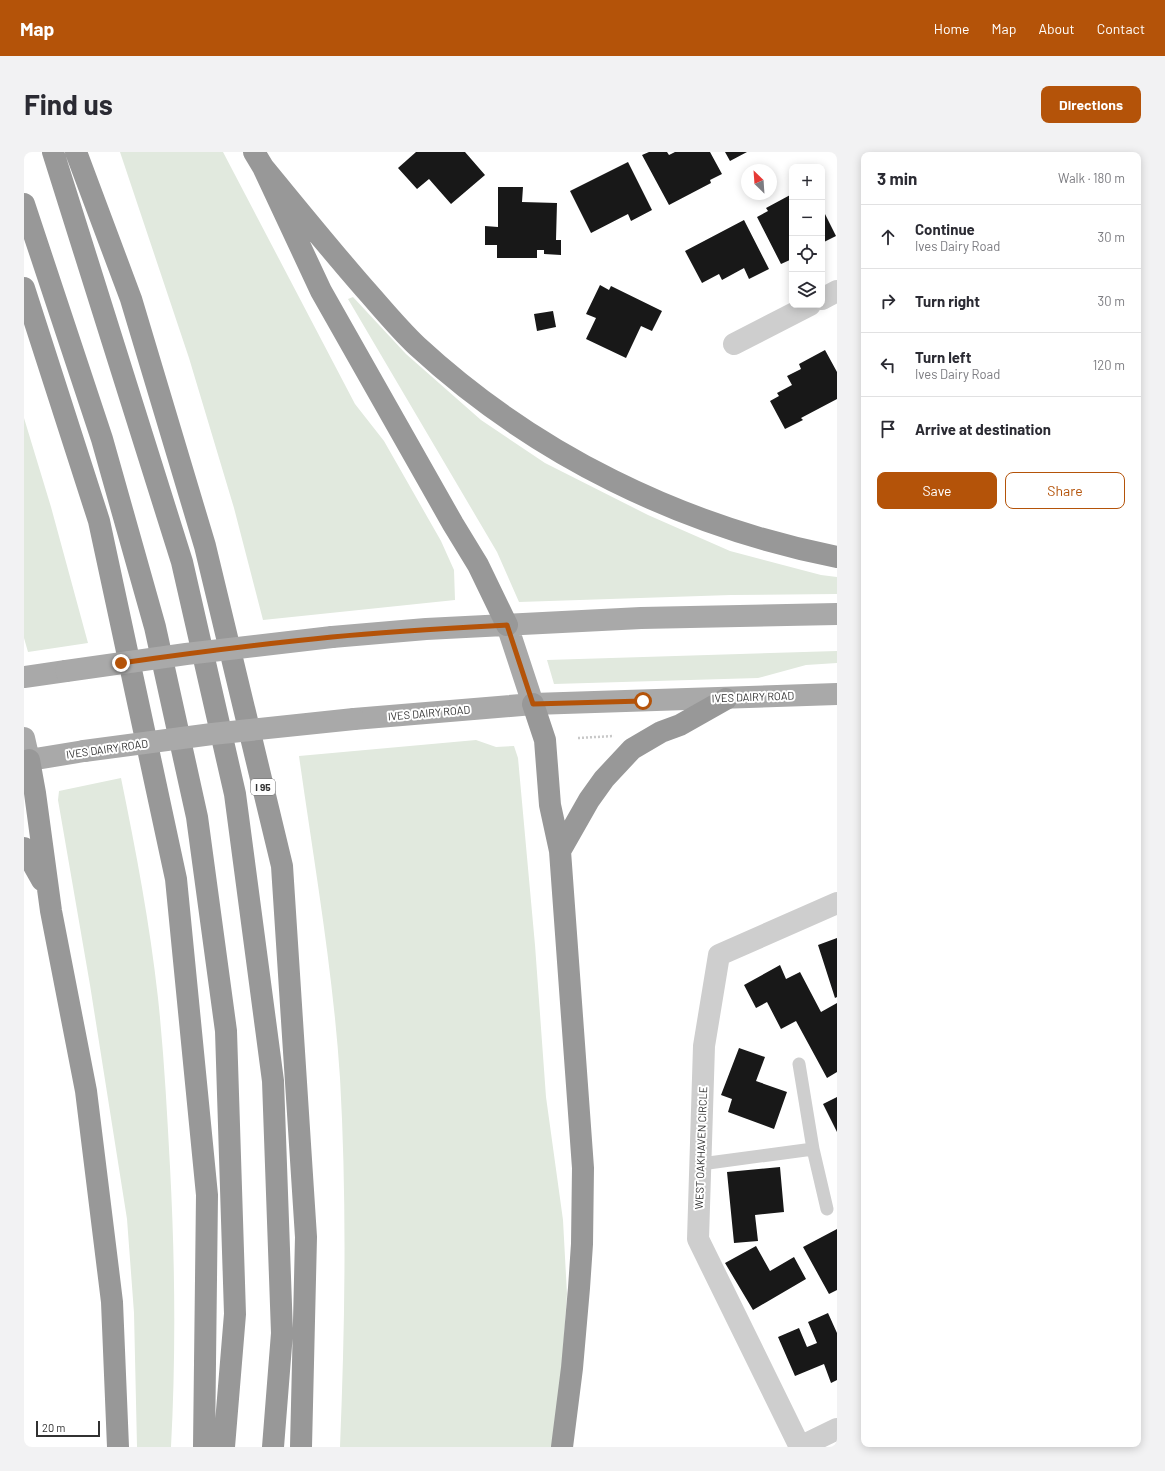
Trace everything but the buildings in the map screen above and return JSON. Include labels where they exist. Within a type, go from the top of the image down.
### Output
[{"type":"highway","points":[[53,152],[182,562],[235,794],[273,1081],[282,1334],[273,1447]]},
{"type":"highway","name":"I 95","points":[[76,152],[131,299],[205,546],[282,866],[306,1237],[301,1447]]},
{"type":"highway","points":[[258,160],[350,272],[416,345],[475,395],[525,431],[629,489],[688,515],[756,538],[837,556]]},
{"type":"highway","points":[[258,160],[321,291],[453,524],[478,565],[507,625]]},
{"type":"highway","points":[[24,204],[102,439],[153,620],[197,817],[226,1031],[235,1314],[224,1447]]},
{"type":"highway","points":[[24,288],[99,521],[176,879],[207,1194],[204,1447]]},
{"type":"highway","points":[[560,851],[589,800],[604,779],[632,749],[661,732],[680,725],[726,699]]},
{"type":"highway","points":[[533,704],[545,740],[550,805],[560,851],[583,1168],[582,1244],[579,1288],[572,1368],[562,1447]]},
{"type":"highway","points":[[26,761],[35,793],[49,892],[86,1091],[112,1302],[118,1447]]},
{"type":"highway","points":[[24,848],[49,892]]},
{"type":"main road","points":[[24,677],[186,654],[332,637],[507,625],[641,618],[837,614]]},
{"type":"main road","points":[[507,625],[533,704]]},
{"type":"main road","name":"IVES DAIRY ROAD","points":[[26,761],[212,734],[354,719],[533,704],[726,699],[837,694]]},
{"type":"main road","points":[[24,738],[26,761]]},
{"type":"street","points":[[825,297],[837,291]]},
{"type":"street","points":[[734,344],[804,308]]},
{"type":"street","name":"WEST OAKHAVEN CIRCLE","points":[[800,1447],[698,1239],[704,1046],[719,955],[837,903]]},
{"type":"street","points":[[800,1447],[837,1429]]},
{"type":"lane","points":[[799,1064],[813,1149],[827,1209]]},
{"type":"lane","points":[[701,1164],[813,1149]]},
{"type":"path","points":[[578,738],[619,736]]},
{"type":"shaded area","points":[[120,152],[223,152],[355,404],[384,441],[441,541],[454,570],[455,600],[263,620],[234,508],[189,358]]},
{"type":"shaded area","points":[[353,297],[406,354],[481,420],[545,463],[648,515],[730,551],[821,575],[837,577],[837,594],[731,595],[519,602],[497,552],[348,299]]},
{"type":"shaded area","points":[[24,418],[51,507],[88,643],[28,652],[24,638]]},
{"type":"shaded area","points":[[837,651],[837,663],[806,665],[758,678],[554,684],[547,660]]},
{"type":"shaded area","points":[[476,740],[496,747],[514,746],[518,758],[535,945],[546,1097],[563,1220],[567,1294],[560,1398],[554,1447],[340,1447],[343,1355],[344,1170],[340,1078],[328,957],[299,756]]},
{"type":"shaded area","points":[[121,778],[147,916],[158,998],[164,1061],[174,1272],[174,1377],[171,1447],[137,1447],[134,1313],[127,1219],[90,985],[58,800],[59,791]]},
{"type":"route","points":[[121,663],[332,637],[507,625],[533,704],[643,701]]}]
